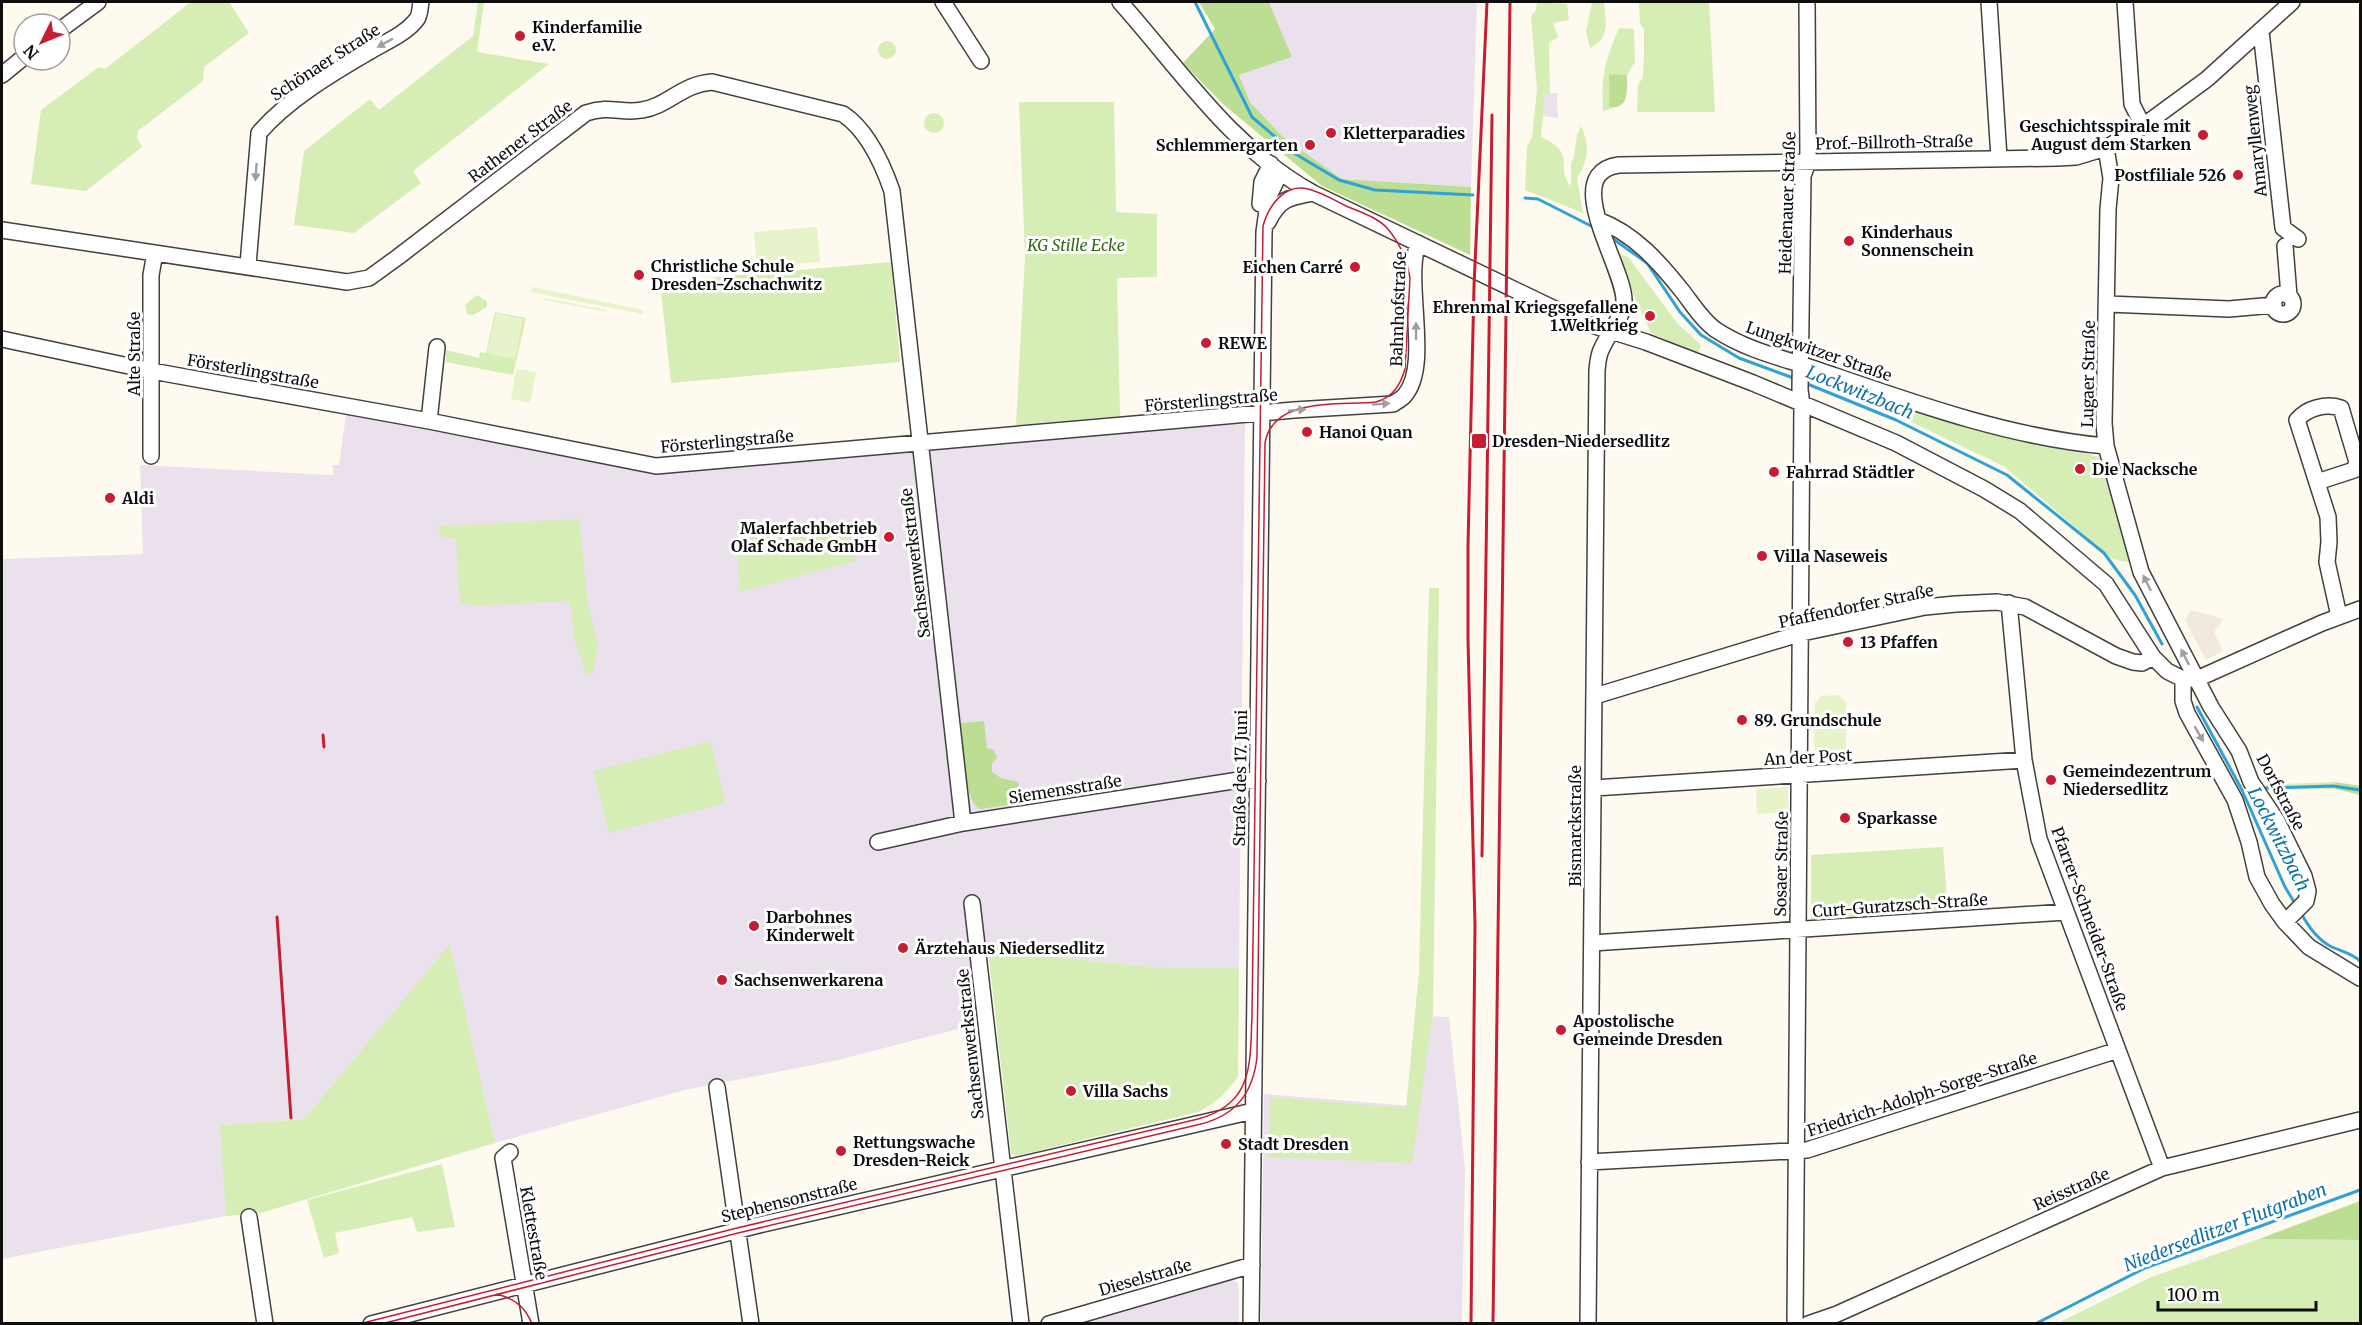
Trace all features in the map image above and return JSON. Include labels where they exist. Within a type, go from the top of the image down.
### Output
[{"type":"street","points":[[72,21],[98,2]]},
{"type":"street","name":"Schönaer Straße","points":[[248,265],[259,133],[271,119],[299,98],[368,52],[401,34],[418,18],[421,2]]},
{"type":"street","points":[[943,2],[981,61]]},
{"type":"street","points":[[1120,2],[1211,110],[1275,169],[1312,193],[1582,322],[1801,397],[1984,489],[2020,511],[2106,584],[2153,657],[2167,671],[2190,679],[2339,616],[2361,609]]},
{"type":"street","name":"Heidenauer Straße","points":[[1801,397],[1803,176],[1808,162],[1807,2]]},
{"type":"street","points":[[1989,2],[1998,158]]},
{"type":"street","points":[[2125,2],[2132,104],[2143,126]]},
{"type":"street","points":[[2106,148],[2143,126],[2188,94],[2292,2]]},
{"type":"street","name":"Amaryllenweg","points":[[2261,31],[2283,228],[2291,243]]},
{"type":"street","name":"Rathener Straße","points":[[2,230],[248,265],[347,282],[369,278],[586,113],[602,108],[644,110],[698,83],[712,82],[843,114],[854,123],[869,144],[886,174],[892,191],[919,443]]},
{"type":"street","name":"Prof.-Billroth-Straße","points":[[1611,331],[1623,308],[1624,300],[1620,279],[1599,221],[1594,198],[1594,182],[1598,174],[1611,166],[1818,160],[2076,157],[2106,148]]},
{"type":"street","name":"Lugaer Straße","points":[[2106,148],[2111,178],[2108,209],[2104,423],[2106,446],[2141,572],[2190,679]]},
{"type":"street","name":"Straße des 17. Juni","points":[[1251,1323],[1264,232],[1261,218],[1262,182],[1275,169]]},
{"type":"street","points":[[1264,232],[1274,209],[1280,204],[1292,197],[1312,193]]},
{"type":"street","name":"Lungkwitzer Straße","points":[[1599,221],[1612,225],[1651,255],[1713,328],[1759,352],[1801,368],[1963,417],[2079,443],[2106,446]]},
{"type":"street","name":"Bahnhofstraße","points":[[1414,376],[1417,329],[1414,254],[1418,243]]},
{"type":"street","name":"Lugaer Straße","points":[[2108,304],[2229,309],[2274,305],[2277,296],[2283,294],[2289,296],[2291,243]]},
{"type":"street","name":"Alte Straße","points":[[151,456],[151,275],[155,253]]},
{"type":"street","name":"Bismarckstraße","points":[[1588,1323],[1597,370],[1600,350],[1611,331]]},
{"type":"street","name":"Försterlingstraße","points":[[2,339],[152,370],[656,466],[1262,413],[1393,404],[1405,395],[1414,376]]},
{"type":"street","points":[[429,421],[437,347]]},
{"type":"street","name":"Sosaer Straße","points":[[1795,1323],[1802,633],[1801,397]]},
{"type":"street","points":[[2317,482],[2354,470],[2357,462],[2341,408],[2331,405],[2308,411],[2297,420],[2328,517],[2327,562],[2339,616]]},
{"type":"street","name":"Sachsenwerkstraße","points":[[919,443],[963,823]]},
{"type":"street","name":"Pfaffendorfer Straße","points":[[1594,696],[1802,633],[1925,607],[2008,603],[2037,612],[2099,648],[2124,659],[2142,663],[2153,657]]},
{"type":"street","name":"Pfarrer-Schneider-Straße","points":[[2008,603],[2024,760],[2040,839],[2162,1168]]},
{"type":"street","points":[[2190,679],[2183,701],[2235,800],[2262,890],[2294,914],[2309,946],[2361,978]]},
{"type":"street","name":"Dorfstraße","points":[[2190,679],[2239,751],[2251,782],[2277,821],[2304,876],[2308,891],[2294,914]]},
{"type":"street","name":"An der Post","points":[[1594,788],[2024,760]]},
{"type":"street","name":"Siemensstraße","points":[[878,842],[963,823],[1239,780],[1258,781]]},
{"type":"street","name":"Sachsenwerkstraße","points":[[972,903],[1022,1323]]},
{"type":"street","name":"Curt-Guratzsch-Straße","points":[[1592,943],[2066,912]]},
{"type":"street","name":"Friedrich-Adolph-Sorge-Straße","points":[[1589,1162],[1807,1150],[2118,1050]]},
{"type":"street","points":[[717,1087],[751,1323]]},
{"type":"street","name":"Stephensonstraße","points":[[371,1323],[737,1230],[1253,1111]]},
{"type":"street","name":"Reisstraße","points":[[1808,1323],[1837,1314],[2162,1168],[2361,1120]]},
{"type":"street","name":"Klettestraße","points":[[510,1152],[503,1158],[531,1323]]},
{"type":"street","points":[[249,1217],[265,1323]]},
{"type":"street","name":"Dieselstraße","points":[[1049,1323],[1252,1265]]},
{"type":"shaded area","points":[[1269,2],[1477,2],[1471,187],[1342,179],[1283,137],[1250,102],[1239,75],[1292,57]]},
{"type":"shaded area","points":[[1557,93],[1558,118],[1543,116],[1545,94]]},
{"type":"shaded area","points":[[347,407],[656,466],[919,443],[1245,424],[1239,968],[1151,967],[988,950],[969,952],[977,1024],[838,1060],[685,1090],[495,1143],[450,945],[304,1119],[221,1125],[226,1216],[2,1259],[2,559],[143,554],[140,465],[334,475],[332,465],[339,465]]},
{"type":"shaded area","points":[[2191,610],[2224,619],[2214,632],[2223,651],[2206,660],[2185,620]]},
{"type":"shaded area","points":[[1428,1016],[1449,1017],[1465,1168],[1462,1323],[1261,1324],[1264,1094],[1412,1106]]},
{"type":"shaded area","points":[[1227,1276],[1238,1283],[1239,1323],[1079,1324]]},
{"type":"green space","points":[[191,2],[229,2],[249,33],[204,67],[203,81],[138,131],[137,138],[142,147],[86,191],[31,184],[41,110],[99,67],[105,69]]},
{"type":"green space","points":[[478,2],[484,2],[477,52],[549,64],[413,171],[421,183],[354,233],[294,225],[304,151],[370,99],[379,110],[473,36]]},
{"type":"green space","points":[[1199,2],[1269,2],[1292,57],[1239,75],[1250,102],[1283,137],[1342,179],[1471,187],[1470,255],[1322,186],[1224,105],[1183,63],[1215,29]]},
{"type":"green space","points":[[1537,2],[1567,4],[1569,20],[1553,23],[1558,37],[1549,43],[1550,94],[1545,94],[1541,137],[1553,143],[1563,155],[1564,173],[1571,186],[1571,164],[1581,126],[1587,146],[1586,159],[1577,178],[1583,213],[1525,190],[1527,147],[1532,137],[1537,90],[1531,16],[1536,10]]},
{"type":"green space","points":[[1592,2],[1604,2],[1606,23],[1601,40],[1590,48],[1586,32]]},
{"type":"green space","points":[[1639,2],[1709,2],[1715,112],[1637,112],[1638,85],[1643,77],[1644,54],[1644,29],[1640,24]]},
{"type":"green space","points":[[1619,28],[1634,29],[1635,62],[1627,75],[1616,74],[1609,90],[1609,107],[1615,108],[1603,111],[1605,68]]},
{"type":"green space","points":[[887,41],[893,44],[896,50],[893,56],[887,59],[881,56],[878,50],[881,44]]},
{"type":"green space","points":[[1609,75],[1627,75],[1626,97],[1621,105],[1609,107]]},
{"type":"green space","name":"KG Stille Ecke","points":[[1019,102],[1114,102],[1116,212],[1157,214],[1157,277],[1117,278],[1120,416],[1016,425],[1025,257]]},
{"type":"green space","points":[[934,113],[941,116],[944,123],[941,130],[934,133],[927,130],[924,123],[927,116]]},
{"type":"green space","points":[[817,227],[820,262],[757,267],[754,232]]},
{"type":"green space","points":[[1619,253],[1629,258],[1677,323],[1701,345],[1698,354],[1651,333],[1633,293]]},
{"type":"green space","points":[[891,262],[900,362],[671,383],[660,282]]},
{"type":"green space","points":[[532,287],[643,310],[642,314],[531,292]]},
{"type":"green space","points":[[477,295],[487,301],[487,307],[473,315],[467,314],[465,305]]},
{"type":"green space","points":[[545,298],[606,310],[607,312],[544,300]]},
{"type":"green space","points":[[495,312],[526,318],[513,375],[446,362],[446,350],[479,358],[480,352],[486,353]]},
{"type":"green space","points":[[496,313],[523,319],[515,359],[487,353]]},
{"type":"green space","points":[[516,369],[536,372],[530,403],[511,399]]},
{"type":"green space","points":[[1822,377],[2099,457],[2131,563],[2112,559],[2005,467],[1901,417],[1819,383]]},
{"type":"green space","points":[[579,519],[588,603],[598,643],[593,674],[587,675],[575,641],[570,601],[473,606],[460,602],[456,539],[441,537],[438,526]]},
{"type":"green space","points":[[854,520],[856,561],[740,592],[737,540]]},
{"type":"green space","points":[[1429,588],[1439,588],[1433,1013],[1412,1163],[1267,1157],[1271,1097],[1406,1108],[1419,972]]},
{"type":"green space","points":[[1838,695],[1846,702],[1846,754],[1839,762],[1822,763],[1814,755],[1815,703],[1821,696]]},
{"type":"green space","points":[[984,721],[987,748],[994,750],[997,758],[992,763],[992,772],[1001,778],[1018,782],[1022,798],[1043,795],[1044,800],[980,809],[974,804],[967,783],[961,723]]},
{"type":"green space","points":[[710,741],[726,803],[609,833],[593,771]]},
{"type":"green space","points":[[2335,782],[2336,789],[2264,790],[2260,785]]},
{"type":"green space","points":[[2335,782],[2360,786],[2360,795],[2336,789]]},
{"type":"green space","points":[[1788,787],[1788,812],[1757,814],[1756,789]]},
{"type":"green space","points":[[1943,847],[1948,911],[1811,919],[1811,855]]},
{"type":"green space","points":[[450,944],[495,1143],[257,1214],[226,1216],[220,1125],[304,1119]]},
{"type":"green space","points":[[988,950],[1151,967],[1239,968],[1238,1077],[1220,1097],[1198,1112],[1016,1156],[1011,1153]]},
{"type":"green space","points":[[442,1164],[455,1227],[417,1232],[412,1217],[335,1233],[339,1253],[324,1258],[307,1200]]},
{"type":"green space","points":[[2360,1201],[2360,1240],[2259,1239]]},
{"type":"green space","points":[[2259,1239],[2360,1240],[2360,1323],[2056,1324],[2151,1277]]},
{"type":"waterway","name":"Lockwitzbach","points":[[1195,2],[1252,117],[1294,153],[1339,180],[1375,190],[1473,195]]},
{"type":"waterway","name":"Lockwitzbach","points":[[1525,198],[1538,199],[1595,228]]},
{"type":"waterway","name":"Lockwitzbach","points":[[1609,236],[1647,263],[1680,312],[1701,335],[1739,358],[1796,379]]},
{"type":"waterway","name":"Lockwitzbach","points":[[1805,383],[1896,420],[2007,475],[2104,553],[2135,595],[2162,644]]},
{"type":"waterway","name":"Lockwitzbach","points":[[2197,707],[2242,790],[2285,887],[2296,905]]},
{"type":"waterway","points":[[2265,788],[2333,786],[2360,790]]},
{"type":"waterway","name":"Lockwitzbach","points":[[2301,913],[2321,940],[2360,961]]},
{"type":"waterway","name":"Niedersedlitzer Flutgraben","points":[[2035,1324],[2145,1268],[2360,1190]]},
{"type":"tram line","points":[[359,1324],[737,1228],[1198,1119],[1230,1103],[1239,1092],[1245,1079],[1251,1049],[1263,226],[1278,198],[1299,188],[1323,194],[1383,224],[1399,245],[1410,278],[1405,369],[1401,381],[1391,394],[1376,402],[1327,404],[1294,410],[1281,417],[1271,428],[1265,443],[1257,1057],[1255,1070],[1241,1101],[1224,1115],[1201,1124],[738,1233],[381,1324]]},
{"type":"tram line","points":[[497,1294],[518,1304],[526,1312],[532,1324]]},
{"type":"railway","points":[[1471,1324],[1475,925],[1468,545],[1474,286],[1487,2]]},
{"type":"railway","points":[[1493,1324],[1510,2]]},
{"type":"railway","points":[[1482,856],[1492,115]]},
{"type":"railway","points":[[323,735],[324,747]]},
{"type":"railway","points":[[277,917],[291,1118]]},
{"type":"place","name":"Kinderfamilie e.V.","points":[[520,36]]},
{"type":"place","name":"Kletterparadies","points":[[1331,133]]},
{"type":"place","name":"Geschichtsspirale mit August dem Starken","points":[[2203,135]]},
{"type":"place","name":"Schlemmergarten","points":[[1310,145]]},
{"type":"place","name":"Postfiliale 526","points":[[2238,175]]},
{"type":"place","name":"Kinderhaus Sonnenschein","points":[[1849,241]]},
{"type":"place","name":"Eichen Carré","points":[[1355,267]]},
{"type":"place","name":"Christliche Schule Dresden-Zschachwitz","points":[[639,275]]},
{"type":"place","name":"Ehrenmal Kriegsgefallene 1.Weltkrieg","points":[[1650,316]]},
{"type":"place","name":"REWE","points":[[1206,343]]},
{"type":"place","name":"Hanoi Quan","points":[[1307,432]]},
{"type":"place","name":"Dresden-Niedersedlitz","points":[[1479,441]]},
{"type":"place","name":"Die Nacksche","points":[[2080,469]]},
{"type":"place","name":"Fahrrad Städtler","points":[[1774,472]]},
{"type":"place","name":"Aldi","points":[[110,498]]},
{"type":"place","name":"Malerfachbetrieb Olaf Schade GmbH","points":[[889,537]]},
{"type":"place","name":"Villa Naseweis","points":[[1762,556]]},
{"type":"place","name":"13 Pfaffen","points":[[1848,642]]},
{"type":"place","name":"89. Grundschule","points":[[1742,720]]},
{"type":"place","name":"Gemeindezentrum Niedersedlitz","points":[[2051,780]]},
{"type":"place","name":"Sparkasse","points":[[1845,818]]},
{"type":"place","name":"Darbohnes Kinderwelt","points":[[754,926]]},
{"type":"place","name":"Ärztehaus Niedersedlitz","points":[[903,948]]},
{"type":"place","name":"Sachsenwerkarena","points":[[722,980]]},
{"type":"place","name":"Apostolische Gemeinde Dresden","points":[[1561,1030]]},
{"type":"place","name":"Villa Sachs","points":[[1071,1091]]},
{"type":"place","name":"Stadt Dresden","points":[[1226,1144]]},
{"type":"place","name":"Rettungswache Dresden-Reick","points":[[841,1151]]}]
